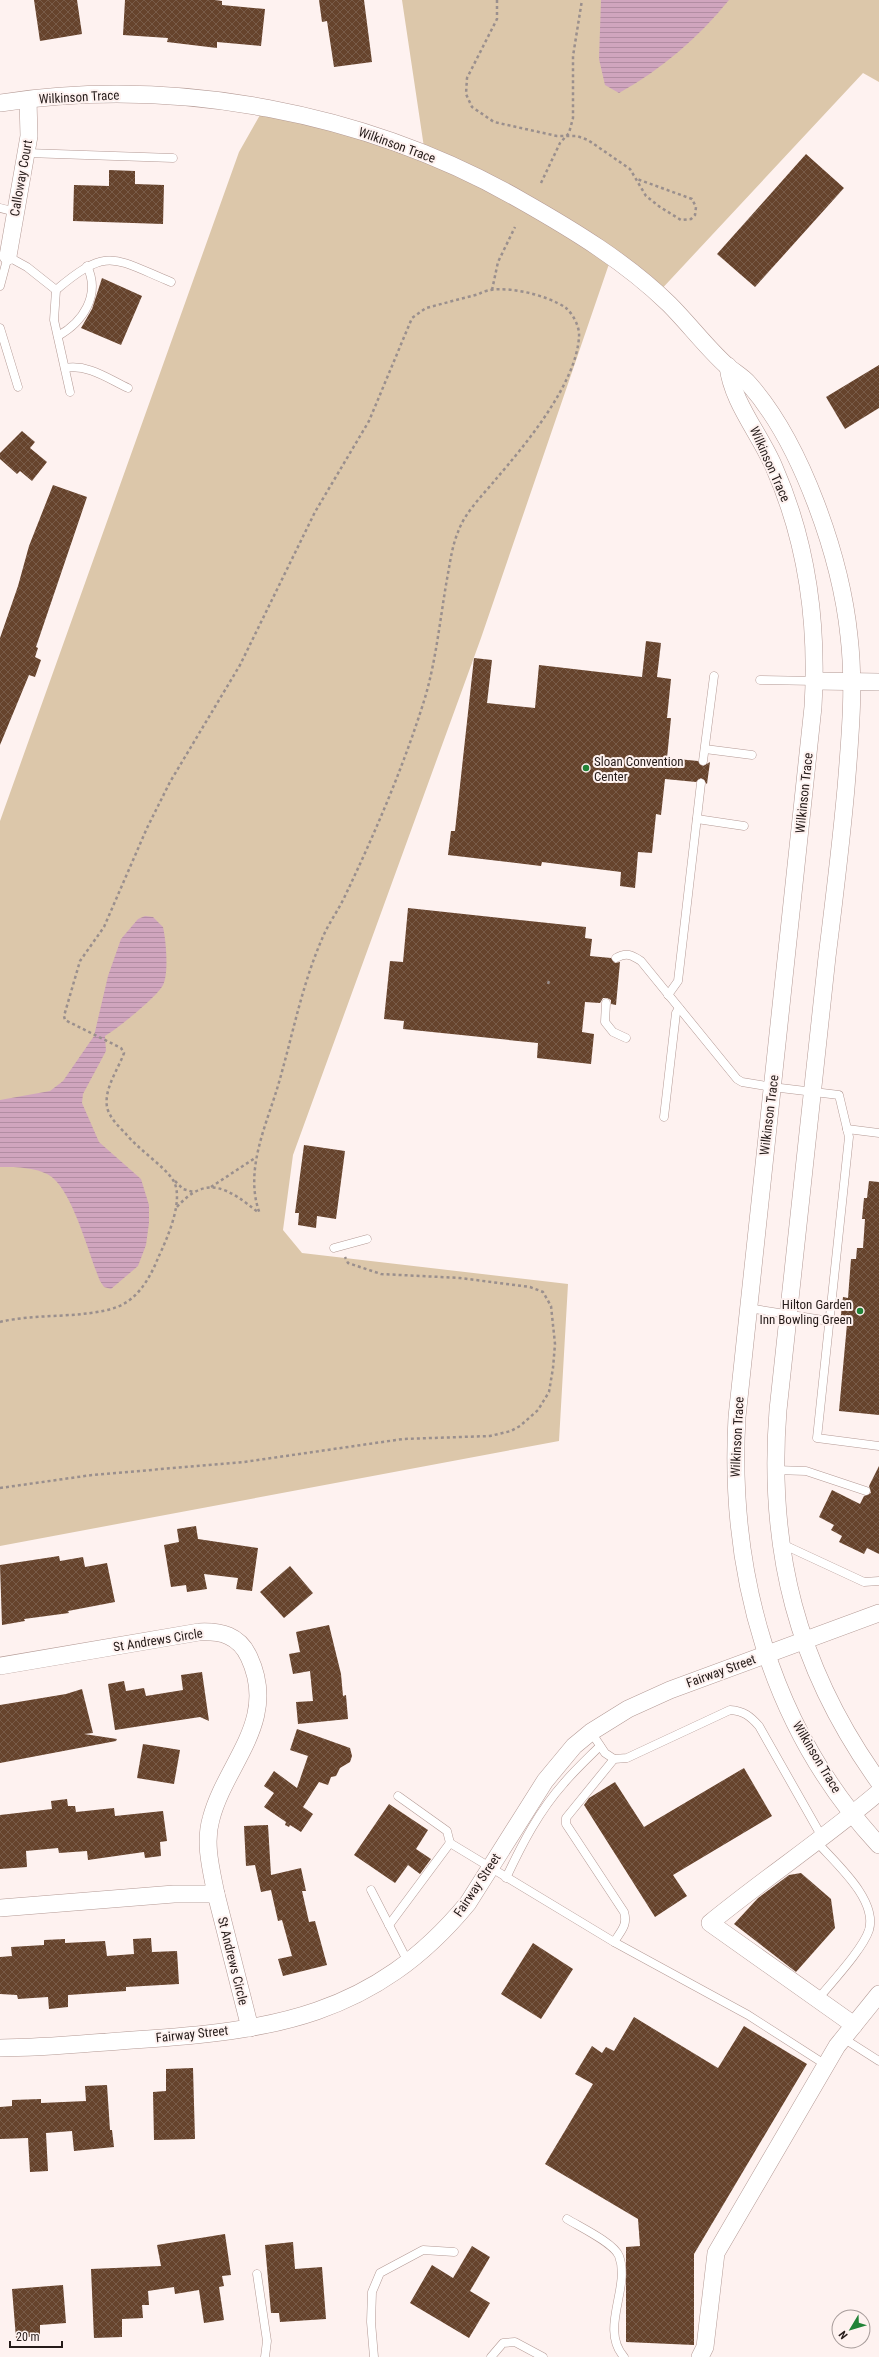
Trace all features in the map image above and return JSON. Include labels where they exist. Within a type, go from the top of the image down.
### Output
[{"type":"street","name":"Wilkinson Trace","points":[[0,103],[98,94],[142,95],[231,103],[317,119],[400,144],[452,165],[504,191],[586,240],[666,302],[728,366],[747,381],[770,413],[794,453],[812,495],[836,565],[844,601],[849,637],[852,682],[850,745],[842,831],[777,1417],[775,1470],[780,1543],[793,1606],[803,1640],[818,1680],[839,1721],[879,1782]]},
{"type":"street","name":"Calloway Court","points":[[4,257],[8,210],[27,153],[29,136],[28,100]]},
{"type":"street","name":"Wilkinson Trace","points":[[728,366],[730,383],[774,466],[795,522],[809,582],[813,613],[815,681],[735,1441],[736,1512],[745,1576],[766,1654],[801,1734],[817,1762],[853,1814],[879,1845]]},
{"type":"street","points":[[815,681],[879,682]]},
{"type":"street","name":"Fairway Street","points":[[0,2048],[148,2039],[250,2028],[294,2019],[338,2003],[381,1981],[408,1962],[453,1921],[468,1903],[545,1781],[574,1746],[596,1739],[628,1709],[670,1690],[879,1613]]},
{"type":"street","name":"St Andrews Circle","points":[[0,1666],[199,1632],[223,1633],[242,1644],[254,1666],[258,1692],[257,1711],[245,1747],[216,1800],[210,1820],[208,1842],[216,1894],[250,2028]]},
{"type":"street","points":[[854,2025],[710,1923],[760,1882],[853,1814],[879,1792]]},
{"type":"street","points":[[0,1908],[145,1896],[216,1894]]},
{"type":"street","points":[[700,2357],[705,2347],[716,2253],[826,2065],[843,2038],[879,1994]]},
{"type":"lane","points":[[27,153],[173,158]]},
{"type":"lane","points":[[0,286],[4,257],[27,267],[56,290]]},
{"type":"lane","points":[[70,392],[54,320],[56,290],[87,266],[94,262],[106,259],[121,261],[171,282]]},
{"type":"lane","points":[[58,336],[72,328],[81,318],[90,299],[92,286],[91,275],[87,266]]},
{"type":"lane","points":[[0,328],[18,387]]},
{"type":"lane","points":[[65,368],[77,366],[89,369],[128,388]]},
{"type":"lane","points":[[703,761],[714,676]]},
{"type":"lane","points":[[760,680],[815,681]]},
{"type":"lane","points":[[705,749],[752,755]]},
{"type":"lane","points":[[668,995],[678,981],[701,783]]},
{"type":"lane","points":[[697,819],[744,826]]},
{"type":"lane","points":[[616,958],[626,954],[632,955],[641,961],[737,1079],[742,1082],[772,1087],[839,1095],[849,1137],[817,1438],[879,1446]]},
{"type":"lane","points":[[606,1004],[605,1022],[612,1032],[626,1038]]},
{"type":"lane","points":[[664,1117],[676,1013],[679,1008]]},
{"type":"lane","points":[[847,1129],[879,1133]]},
{"type":"lane","points":[[337,1247],[367,1239]]},
{"type":"lane","points":[[748,1308],[829,1321]]},
{"type":"lane","points":[[775,1470],[806,1471],[866,1491]]},
{"type":"lane","points":[[780,1543],[864,1582],[879,1581]]},
{"type":"lane","points":[[614,1942],[625,1926],[626,1920],[624,1912],[573,1837],[566,1824],[566,1818],[614,1759],[627,1758],[730,1710],[740,1710],[748,1714],[759,1726],[819,1839],[855,1885],[866,1902],[871,1919],[864,1940],[818,1999]]},
{"type":"lane","points":[[506,1878],[520,1847],[540,1815],[596,1739],[614,1759]]},
{"type":"lane","points":[[398,1796],[447,1831],[450,1843],[614,1942],[748,2015],[826,2065]]},
{"type":"lane","points":[[389,1925],[450,1843]]},
{"type":"lane","points":[[371,1890],[408,1962]]},
{"type":"lane","points":[[843,2038],[879,2061]]},
{"type":"lane","points":[[567,2219],[611,2246],[619,2256],[621,2272],[614,2332],[618,2350],[624,2357]]},
{"type":"lane","points":[[374,2357],[371,2322],[372,2292],[380,2273],[423,2250],[454,2252]]},
{"type":"lane","points":[[257,2274],[267,2341],[265,2357]]},
{"type":"lane","points":[[491,2357],[503,2343],[515,2342],[543,2357]]},
{"type":"path","points":[[497,0],[497,19],[467,78],[466,86],[468,102],[477,113],[494,122],[557,136],[577,136],[603,149],[630,169],[646,196],[672,215],[685,220],[695,215],[696,207],[692,199],[637,179]]},
{"type":"path","points":[[541,183],[560,143],[567,135],[572,118],[573,56],[582,0]]},
{"type":"path","points":[[492,290],[498,262],[515,226]]},
{"type":"path","points":[[193,1192],[183,1189],[130,1139],[108,1109],[108,1091],[124,1053],[116,1044],[70,1022],[64,1016],[80,961],[104,927],[147,828],[170,782],[240,665],[315,512],[369,421],[392,370],[406,327],[412,318],[426,308],[479,294],[485,290],[506,288],[549,301],[567,309],[578,326],[580,335],[576,351],[552,407],[520,451],[482,496],[458,530],[424,699],[408,749],[370,844],[339,910],[322,937],[306,983],[282,1074],[255,1158],[256,1205],[260,1214],[224,1189],[210,1187]]},
{"type":"path","points":[[175,1209],[193,1192],[210,1187],[255,1158]]},
{"type":"path","points":[[0,1322],[18,1318],[100,1311],[127,1302],[139,1291],[153,1270],[175,1209],[177,1193],[173,1180]]},
{"type":"path","points":[[0,1488],[92,1475],[244,1462],[403,1439],[490,1436],[515,1429],[538,1410],[549,1392],[555,1344],[551,1306],[543,1292],[530,1287],[460,1278],[381,1274],[348,1263],[337,1247]]},
{"type":"shaded area","points":[[402,0],[879,0],[879,82],[863,73],[657,294],[610,261],[481,638],[293,1155],[283,1230],[302,1253],[568,1284],[559,1441],[0,1546],[0,821],[239,152],[264,108],[425,154]]},
{"type":"shaded area","points":[[601,0],[729,0],[692,40],[665,63],[635,84],[619,93],[605,85],[599,59]]},
{"type":"shaded area","points":[[145,916],[153,917],[163,927],[166,956],[165,980],[159,990],[145,1005],[105,1036],[106,1051],[83,1094],[82,1103],[99,1142],[141,1179],[149,1205],[149,1223],[146,1245],[138,1266],[111,1289],[104,1287],[100,1281],[68,1198],[53,1178],[48,1174],[35,1170],[0,1167],[0,1100],[50,1091],[63,1081],[94,1036],[108,976],[121,939],[138,919]]},
{"type":"building","points":[[34,0],[77,0],[82,34],[40,41]]},
{"type":"building","points":[[125,0],[215,0],[222,1],[222,5],[265,9],[261,46],[217,42],[217,48],[167,42],[168,38],[123,35]]},
{"type":"building","points":[[319,0],[364,0],[372,62],[334,67],[327,21],[322,22]]},
{"type":"building","points":[[806,154],[844,188],[755,287],[717,254]]},
{"type":"building","points":[[109,170],[135,171],[135,184],[164,185],[163,224],[73,221],[74,185],[109,186]]},
{"type":"building","points":[[102,278],[142,296],[121,345],[81,328],[92,309]]},
{"type":"building","points":[[879,365],[879,408],[845,429],[826,397]]},
{"type":"building","points":[[22,431],[35,442],[30,448],[47,462],[32,481],[20,471],[17,474],[0,459],[0,453]]},
{"type":"building","points":[[53,485],[87,497],[36,647],[38,648],[35,657],[41,660],[35,677],[29,675],[0,745],[0,638],[18,586],[29,546]]},
{"type":"building","name":"Sloan Convention Center","points":[[646,641],[661,643],[657,677],[671,679],[667,718],[671,718],[667,758],[698,761],[703,766],[710,762],[707,784],[701,778],[696,782],[665,779],[661,815],[656,814],[652,853],[638,852],[635,888],[620,886],[621,872],[542,862],[541,866],[448,855],[451,831],[455,831],[474,658],[492,660],[487,703],[535,708],[539,665],[642,677]]},
{"type":"building","points":[[408,908],[586,927],[585,938],[592,939],[590,956],[611,958],[615,963],[620,962],[616,1005],[611,1004],[611,1000],[607,998],[603,998],[600,1003],[585,1002],[582,1032],[594,1034],[591,1064],[537,1058],[538,1043],[403,1029],[404,1021],[384,1019],[390,961],[403,962]]},
{"type":"building","points":[[304,1145],[345,1151],[336,1219],[317,1216],[316,1228],[298,1225],[299,1213],[295,1213]]},
{"type":"building","name":"Hilton Garden Inn Bowling Green","points":[[869,1181],[879,1182],[879,1415],[839,1411],[847,1324],[840,1323],[843,1297],[848,1298],[851,1259],[856,1259],[857,1248],[863,1248],[865,1219],[862,1219],[864,1198],[867,1198]]},
{"type":"building","points":[[879,1466],[879,1554],[867,1548],[864,1554],[839,1542],[842,1536],[831,1530],[834,1525],[819,1517],[832,1490],[860,1504],[864,1496],[871,1493],[869,1486]]},
{"type":"building","points":[[196,1526],[198,1539],[258,1548],[252,1591],[236,1589],[238,1578],[204,1574],[207,1589],[187,1592],[186,1585],[171,1587],[164,1545],[179,1542],[177,1529]]},
{"type":"building","points":[[59,1556],[60,1561],[83,1557],[85,1567],[107,1563],[115,1602],[68,1611],[69,1613],[24,1619],[25,1621],[2,1625],[0,1565]]},
{"type":"building","points":[[290,1566],[313,1593],[284,1618],[260,1592]]},
{"type":"building","points":[[329,1625],[341,1674],[343,1696],[346,1695],[348,1719],[298,1724],[296,1702],[313,1701],[310,1671],[293,1674],[289,1654],[300,1652],[296,1632]]},
{"type":"building","points":[[202,1672],[209,1721],[200,1717],[115,1730],[108,1684],[124,1681],[126,1691],[144,1688],[146,1696],[183,1690],[181,1675]]},
{"type":"building","points":[[82,1689],[93,1733],[84,1734],[117,1739],[116,1741],[0,1763],[0,1705],[66,1694]]},
{"type":"building","points":[[297,1729],[350,1748],[352,1756],[350,1762],[340,1768],[336,1776],[331,1777],[328,1785],[319,1782],[303,1807],[313,1814],[301,1832],[290,1825],[289,1827],[285,1825],[286,1822],[264,1807],[274,1793],[264,1786],[274,1771],[297,1788],[308,1756],[290,1750]]},
{"type":"building","points":[[143,1744],[180,1750],[174,1784],[137,1778]]},
{"type":"building","points":[[744,1768],[772,1816],[673,1875],[687,1896],[655,1917],[584,1805],[589,1798],[615,1782],[644,1827]]},
{"type":"building","points":[[67,1799],[68,1806],[75,1806],[76,1812],[114,1808],[115,1816],[163,1811],[167,1841],[160,1842],[161,1856],[145,1858],[144,1852],[88,1860],[87,1851],[59,1853],[58,1848],[26,1851],[27,1867],[0,1869],[0,1815],[52,1809],[51,1801]]},
{"type":"building","points":[[389,1804],[428,1830],[416,1849],[431,1859],[420,1874],[408,1865],[395,1883],[354,1855]]},
{"type":"building","points":[[268,1825],[271,1875],[301,1868],[306,1891],[302,1891],[309,1922],[315,1921],[327,1965],[283,1976],[278,1959],[292,1956],[282,1920],[278,1921],[271,1890],[261,1892],[255,1865],[246,1866],[244,1826]]},
{"type":"building","points":[[801,1873],[831,1899],[835,1928],[796,1972],[734,1924],[758,1898],[789,1875]]},
{"type":"building","points":[[151,1938],[152,1952],[177,1951],[179,1984],[126,1987],[126,1991],[68,1995],[68,2007],[49,2009],[48,1997],[18,1999],[17,1995],[0,1994],[0,1957],[12,1956],[11,1947],[44,1945],[44,1940],[65,1939],[65,1943],[105,1941],[107,1956],[134,1954],[133,1939]]},
{"type":"building","points":[[533,1943],[573,1969],[541,2019],[501,1994]]},
{"type":"building","points":[[634,2017],[718,2068],[744,2026],[807,2064],[694,2254],[694,2345],[626,2342],[626,2247],[640,2246],[638,2219],[545,2164],[593,2084],[575,2074],[592,2046],[602,2053],[606,2047],[614,2051]]},
{"type":"building","points":[[193,2068],[195,2139],[154,2140],[153,2092],[166,2091],[166,2069]]},
{"type":"building","points":[[107,2085],[110,2130],[112,2130],[114,2147],[74,2151],[72,2131],[46,2133],[48,2171],[30,2172],[28,2138],[0,2139],[0,2107],[12,2106],[12,2100],[41,2099],[41,2103],[86,2101],[85,2086]]},
{"type":"building","points":[[225,2234],[231,2275],[222,2276],[224,2286],[219,2287],[224,2320],[204,2323],[199,2290],[175,2294],[174,2287],[148,2291],[149,2305],[142,2305],[143,2318],[122,2319],[122,2337],[94,2338],[91,2269],[161,2266],[157,2245]]},
{"type":"building","points":[[293,2242],[295,2269],[322,2267],[326,2319],[280,2322],[279,2313],[271,2313],[265,2245]]},
{"type":"building","points":[[472,2246],[490,2257],[470,2291],[490,2303],[469,2338],[410,2303],[432,2265],[453,2278]]},
{"type":"building","points":[[63,2285],[66,2323],[40,2325],[40,2336],[16,2338],[12,2289]]},
{"type":"place","name":"Sloan Convention Center","points":[[586,768]]},
{"type":"place","name":"Hilton Garden Inn Bowling Green","points":[[860,1311]]}]
